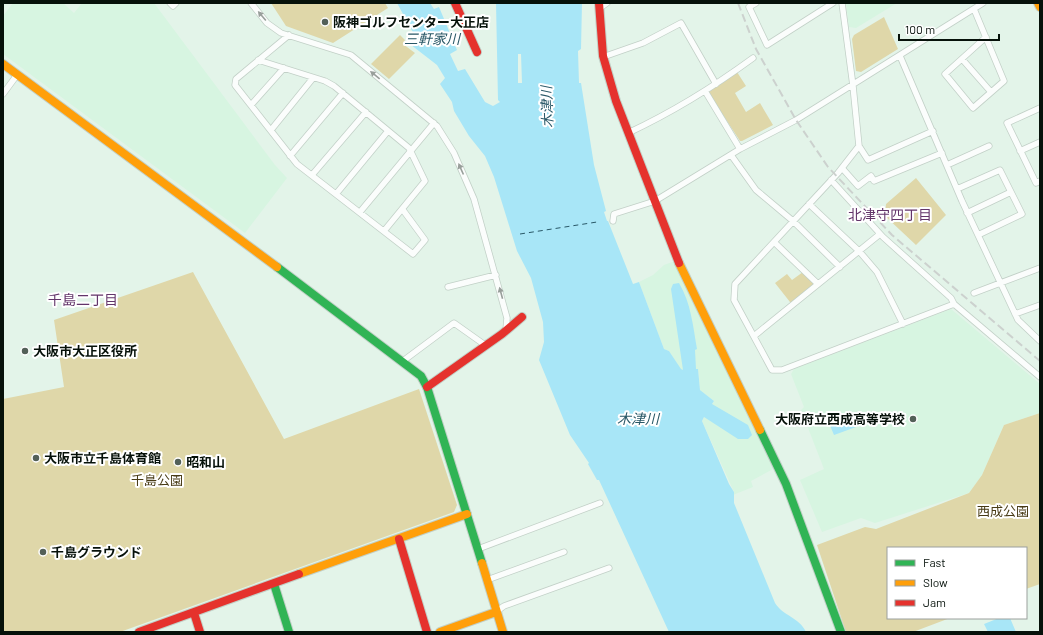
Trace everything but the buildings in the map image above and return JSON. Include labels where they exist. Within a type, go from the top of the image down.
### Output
[{"type":"street","points":[[170,3],[173,6],[176,3]]},
{"type":"street","points":[[251,3],[273,28],[288,35],[351,55],[441,130],[451,148],[474,199],[507,318],[508,324],[506,330]]},
{"type":"street","points":[[455,3],[477,52]]},
{"type":"street","points":[[756,3],[749,7],[768,45],[833,3]]},
{"type":"street","points":[[842,3],[854,86],[859,146],[868,160],[933,131]]},
{"type":"street","points":[[613,221],[614,214],[655,201],[740,149],[796,120],[854,86],[983,3]]},
{"type":"street","points":[[1038,3],[1040,7]]},
{"type":"street","points":[[602,4],[603,57],[616,102],[683,272],[786,484],[841,632]]},
{"type":"street","points":[[974,9],[986,37],[1004,81],[973,108],[945,74],[986,37]]},
{"type":"street","points":[[603,57],[643,43],[681,23],[716,84]]},
{"type":"street","points":[[288,35],[234,82],[290,156],[413,254],[425,240],[403,210]]},
{"type":"street","points":[[900,56],[967,213],[1015,314],[1018,320],[1040,342]]},
{"type":"street","points":[[628,133],[670,113],[716,84],[753,58]]},
{"type":"street","points":[[962,59],[991,92]]},
{"type":"street","points":[[258,60],[325,81],[343,93],[411,151],[425,181],[403,210],[384,231]]},
{"type":"street","points":[[3,64],[303,285],[421,376],[427,387],[503,632]]},
{"type":"street","points":[[251,105],[284,68]]},
{"type":"street","points":[[3,94],[18,75]]},
{"type":"street","points":[[270,130],[313,78]]},
{"type":"street","points":[[705,91],[740,149]]},
{"type":"street","points":[[290,156],[343,93]]},
{"type":"street","points":[[1040,108],[1007,123],[1036,183],[1040,181]]},
{"type":"street","points":[[312,175],[366,112]]},
{"type":"street","points":[[360,212],[434,123]]},
{"type":"street","points":[[336,194],[388,131]]},
{"type":"street","points":[[1020,151],[1040,142]]},
{"type":"street","points":[[859,146],[842,168],[736,284],[734,300],[772,370],[782,370],[954,304]]},
{"type":"street","points":[[947,166],[989,146]]},
{"type":"street","points":[[842,168],[858,186],[871,176],[874,181],[942,153]]},
{"type":"street","points":[[731,155],[756,190],[793,221],[840,267]]},
{"type":"street","points":[[957,189],[1000,170],[1022,214],[978,235]]},
{"type":"street","points":[[831,180],[880,234],[951,298],[954,304],[1040,377]]},
{"type":"street","points":[[967,213],[1011,192]]},
{"type":"street","points":[[809,204],[859,251],[877,272],[904,324]]},
{"type":"street","points":[[754,336],[880,234]]},
{"type":"street","points":[[774,242],[818,284]]},
{"type":"street","points":[[974,293],[1040,268]]},
{"type":"street","points":[[448,287],[496,275]]},
{"type":"street","points":[[1015,314],[1040,305]]},
{"type":"street","points":[[427,387],[485,346],[522,317]]},
{"type":"street","points":[[403,361],[454,323],[485,346]]},
{"type":"street","points":[[478,549],[600,503]]},
{"type":"street","points":[[144,631],[467,514]]},
{"type":"street","points":[[399,539],[427,632]]},
{"type":"street","points":[[487,580],[564,552]]},
{"type":"street","points":[[440,632],[496,612],[504,606],[609,568]]},
{"type":"street","points":[[274,584],[289,632]]},
{"type":"street","points":[[194,613],[200,632]]},
{"type":"shaded area","points":[[13,3],[63,3],[74,13],[82,3],[154,3],[275,165],[287,178],[245,233],[3,54],[3,16]]},
{"type":"shaded area","points":[[846,3],[897,3],[856,28],[849,27]]},
{"type":"shaded area","points":[[675,261],[775,468],[751,481],[753,487],[733,495],[734,492],[702,421],[714,401],[700,390],[698,369],[681,370],[669,351],[664,349],[639,282],[653,275],[664,265]]},
{"type":"shaded area","name":"大阪府立西成高等学校","points":[[951,309],[1040,384],[1040,413],[1004,425],[982,475],[969,493],[875,523],[861,518],[822,532],[800,480],[824,469],[801,410],[804,407],[791,374],[794,369]]},
{"type":"green space","name":"阪神ゴルフセンター大正店","points":[[271,3],[385,3],[388,8],[333,43],[286,26]]},
{"type":"green space","points":[[884,17],[898,49],[861,72],[856,71],[852,39],[854,35]]},
{"type":"green space","points":[[400,35],[405,40],[403,44],[415,53],[389,79],[371,64]]},
{"type":"green space","points":[[737,72],[746,86],[735,93],[746,112],[760,103],[773,125],[742,141],[740,141],[708,92]]},
{"type":"green space","points":[[916,178],[946,215],[916,245],[885,216],[886,204]]},
{"type":"green space","name":"千島公園","points":[[193,272],[284,439],[419,389],[457,505],[454,512],[120,632],[3,632],[3,399],[64,387],[54,320]]},
{"type":"green space","points":[[803,272],[815,284],[793,302],[790,302],[775,283],[787,274],[792,280]]},
{"type":"green space","name":"西成公園","points":[[1040,413],[1040,584],[1027,589],[1027,547],[887,547],[887,619],[947,619],[913,632],[846,632],[817,545],[865,527],[876,529],[969,493],[982,475],[1004,425]]},
{"type":"water","name":"木津川","points":[[397,3],[430,3],[434,9],[439,7],[457,50],[450,54],[458,71],[465,69],[485,102],[493,106],[500,102],[498,100],[496,3],[582,3],[581,49],[578,51],[579,83],[581,83],[594,165],[606,211],[604,212],[607,221],[633,284],[639,282],[664,349],[669,351],[683,370],[671,289],[673,284],[679,283],[691,315],[697,349],[695,350],[696,369],[698,369],[700,390],[714,401],[712,404],[748,425],[752,435],[748,439],[738,439],[704,417],[702,421],[729,484],[734,492],[734,503],[775,603],[782,611],[799,623],[806,632],[669,632],[599,480],[597,480],[588,464],[589,463],[570,435],[539,360],[544,342],[543,322],[531,278],[517,251],[494,177],[485,156],[469,136],[454,111],[452,102],[440,84],[445,78],[437,65],[406,41],[415,36]],"holes":[[[518,54],[521,54],[522,83],[518,83]]]},
{"type":"water","points":[[852,415],[856,427],[834,435],[829,423]]},
{"type":"water","points":[[996,619],[1010,619],[1016,632],[988,632],[984,624]]},
{"type":"ferry route","points":[[520,234],[597,222]]},
{"type":"railway","points":[[738,3],[756,49],[796,120],[828,167],[892,235],[1040,361]]},
{"type":"traffic: fast","points":[[277,267],[421,376],[427,387],[482,563]]},
{"type":"traffic: fast","points":[[760,430],[786,484],[841,632]]},
{"type":"traffic: fast","points":[[274,584],[289,632]]},
{"type":"traffic: slow","points":[[1038,3],[1040,7]]},
{"type":"traffic: slow","points":[[3,64],[277,267]]},
{"type":"traffic: slow","points":[[679,263],[760,430]]},
{"type":"traffic: slow","points":[[299,574],[467,514]]},
{"type":"traffic: slow","points":[[482,563],[503,632]]},
{"type":"traffic: slow","points":[[440,632],[496,612]]},
{"type":"traffic: jam","points":[[455,3],[477,52]]},
{"type":"traffic: jam","points":[[599,3],[603,56],[616,101],[679,263]]},
{"type":"traffic: jam","points":[[427,387],[502,334],[522,317]]},
{"type":"traffic: jam","points":[[399,539],[427,632]]},
{"type":"traffic: jam","points":[[139,632],[299,574]]},
{"type":"traffic: jam","points":[[194,613],[200,632]]},
{"type":"place","name":"阪神ゴルフセンター大正店","points":[[325,22]]},
{"type":"place","name":"大阪市大正区役所","points":[[25,351]]},
{"type":"place","name":"大阪府立西成高等学校","points":[[913,419]]},
{"type":"place","name":"大阪市立千島体育館","points":[[36,458]]},
{"type":"place","name":"昭和山","points":[[178,462]]},
{"type":"place","name":"千島グラウンド","points":[[43,552]]},
{"type":"district","name":"北津守四丁目","points":[[890,215]]},
{"type":"district","name":"千島二丁目","points":[[83,300]]},
{"type":"water label","name":"三軒家川","points":[[432,39]]}]
